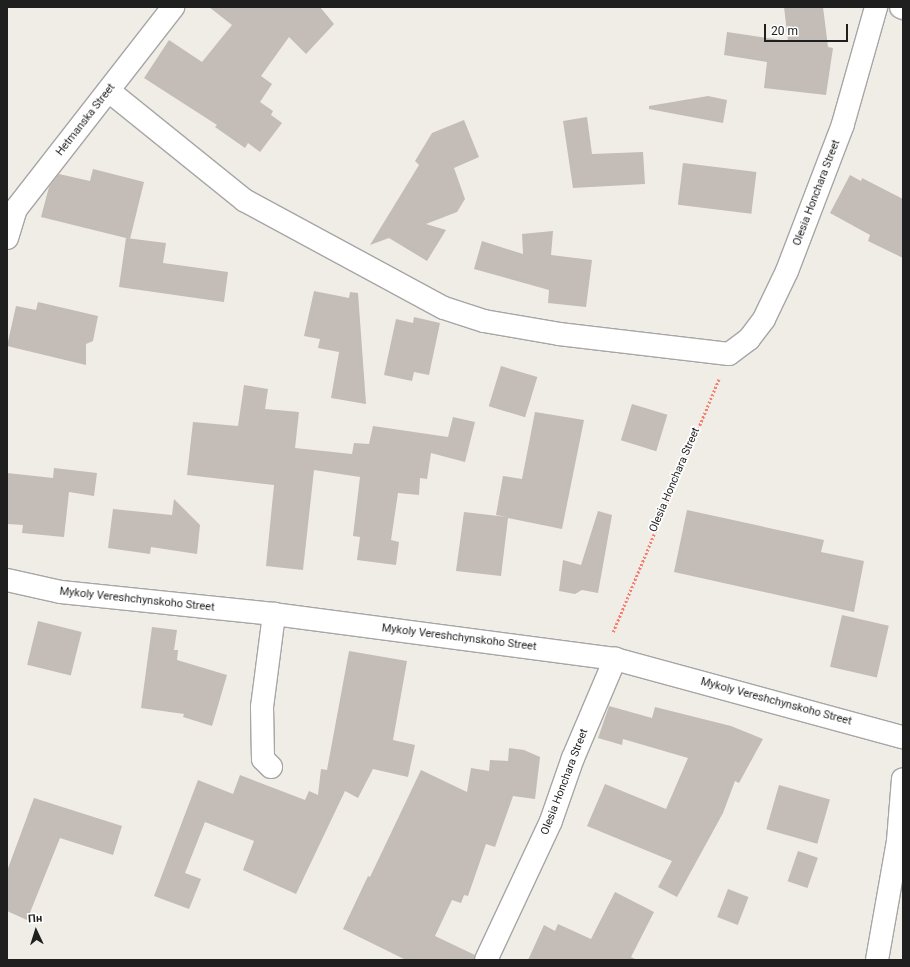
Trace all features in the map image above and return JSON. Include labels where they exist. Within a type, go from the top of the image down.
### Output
[{"type":"street","name":"Hetmanska Street","points":[[7,238],[12,207],[109,91],[173,7]]},
{"type":"street","name":"Olesia Honchara Street","points":[[729,354],[749,339],[764,319],[787,271],[843,124],[876,7]]},
{"type":"street","points":[[109,91],[244,200],[444,308],[484,321],[559,334],[729,354]]},
{"type":"street","name":"Mykoly Vereshchynskoho Street","points":[[7,580],[61,592],[274,614],[615,659],[903,737]]},
{"type":"street","points":[[271,767],[263,759],[262,707],[274,614]]},
{"type":"street","name":"Olesia Honchara Street","points":[[486,960],[551,821],[573,758],[615,659]]},
{"type":"street","points":[[877,960],[898,841],[903,779]]},
{"type":"path","name":"Olesia Honchara Street","points":[[615,659],[612,636],[618,616],[729,354]]},
{"type":"building","points":[[209,7],[320,7],[334,24],[306,54],[289,37],[261,76],[272,84],[260,102],[273,111],[271,115],[282,123],[260,152],[248,143],[245,148],[215,127],[217,125],[144,78],[169,40],[202,62],[232,25]]},
{"type":"building","points":[[784,7],[823,7],[828,47],[833,48],[826,95],[764,88],[767,62],[724,55],[727,32],[788,41]]},
{"type":"building","points":[[708,96],[727,100],[723,123],[649,109],[649,106]]},
{"type":"building","points":[[587,117],[592,154],[643,152],[645,184],[573,188],[563,121]]},
{"type":"building","points":[[464,120],[479,157],[454,168],[465,199],[457,212],[426,224],[446,230],[427,261],[389,238],[370,245],[419,165],[415,161],[432,133]]},
{"type":"building","points":[[683,163],[756,172],[751,214],[678,205]]},
{"type":"building","points":[[93,169],[144,182],[130,239],[41,217],[49,187],[59,174],[90,181]]},
{"type":"building","points":[[850,175],[861,181],[862,178],[903,199],[903,258],[868,241],[870,235],[830,213]]},
{"type":"building","points":[[553,231],[551,255],[592,260],[586,307],[548,303],[549,290],[474,269],[482,241],[523,254],[522,234]]},
{"type":"building","points":[[126,238],[166,243],[163,263],[228,272],[224,302],[119,287]]},
{"type":"building","points":[[314,291],[349,298],[350,292],[358,293],[366,404],[331,398],[339,352],[318,348],[320,339],[304,336]]},
{"type":"building","points":[[38,302],[98,316],[93,341],[86,344],[86,365],[7,346],[16,306],[36,310]]},
{"type":"building","points":[[414,317],[440,323],[429,375],[414,372],[412,381],[384,375],[396,319],[413,323]]},
{"type":"building","points":[[501,366],[537,377],[525,417],[489,406]]},
{"type":"building","points":[[244,385],[268,389],[265,409],[299,412],[295,448],[352,454],[354,443],[369,444],[373,426],[448,437],[453,417],[475,422],[465,462],[431,453],[427,479],[420,478],[419,495],[398,493],[391,540],[399,542],[396,565],[357,560],[360,537],[353,536],[360,477],[314,470],[303,570],[266,566],[274,485],[187,475],[193,422],[238,426]]},
{"type":"building","points":[[632,404],[667,415],[656,451],[621,440]]},
{"type":"building","points":[[535,412],[584,420],[562,529],[508,518],[501,576],[456,571],[464,512],[507,517],[496,515],[503,476],[522,479]]},
{"type":"building","points":[[54,468],[97,473],[94,496],[69,492],[64,537],[22,533],[23,525],[7,524],[7,473],[53,478]]},
{"type":"building","points":[[174,499],[200,525],[197,554],[151,547],[150,554],[108,548],[113,509],[172,515]]},
{"type":"building","points":[[687,510],[824,540],[821,552],[864,561],[854,612],[674,572]]},
{"type":"building","points":[[598,511],[612,515],[598,593],[582,590],[575,594],[559,591],[563,560],[581,565]]},
{"type":"building","points":[[842,615],[889,626],[877,677],[830,667]]},
{"type":"building","points":[[38,621],[82,632],[71,676],[27,665]]},
{"type":"building","points":[[152,627],[177,630],[174,650],[178,650],[177,660],[227,675],[212,726],[183,717],[184,714],[141,708]]},
{"type":"building","points":[[349,651],[407,661],[393,740],[415,745],[408,777],[373,769],[358,798],[345,791],[296,894],[243,870],[254,841],[205,822],[185,873],[201,879],[189,909],[154,896],[198,780],[233,794],[240,775],[305,800],[309,791],[318,795],[321,769],[327,770]]},
{"type":"building","points":[[609,706],[652,718],[655,707],[731,726],[763,739],[739,783],[735,781],[723,813],[677,897],[658,887],[672,861],[587,826],[605,784],[666,809],[688,758],[623,739],[622,745],[598,738]]},
{"type":"building","points":[[509,748],[524,750],[540,757],[535,799],[513,796],[495,847],[486,844],[468,896],[464,895],[461,903],[452,900],[435,936],[475,955],[474,960],[406,960],[343,929],[368,876],[370,877],[421,770],[467,792],[471,768],[489,771],[490,760],[508,761]]},
{"type":"building","points":[[779,785],[830,800],[817,844],[766,829]]},
{"type":"building","points":[[34,798],[122,826],[113,855],[60,838],[27,920],[7,911],[7,871]]},
{"type":"building","points":[[798,851],[818,858],[807,888],[788,881]]},
{"type":"building","points":[[728,889],[749,897],[738,925],[717,917]]},
{"type":"building","points":[[615,892],[654,912],[631,957],[637,960],[528,960],[544,925],[555,931],[558,924],[591,939]]}]
